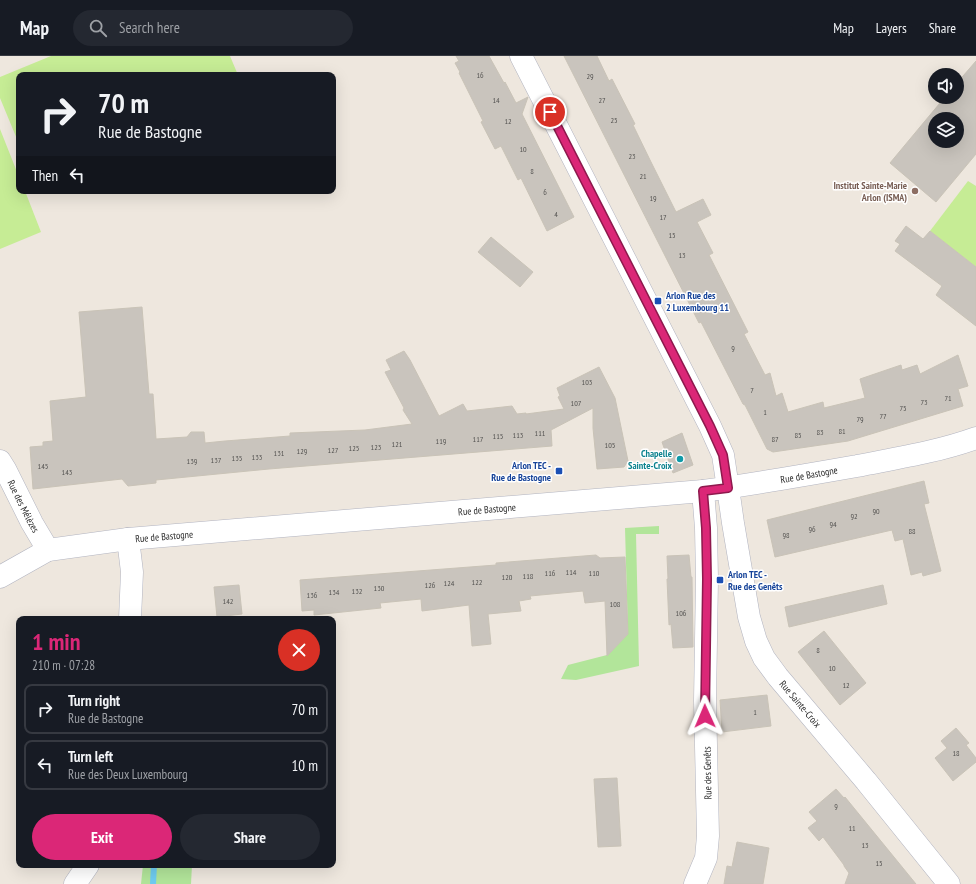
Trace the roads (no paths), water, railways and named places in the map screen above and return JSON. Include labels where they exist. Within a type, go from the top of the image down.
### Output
[{"type":"street","name":"Rue Sainte-Croix","points":[[521,56],[710,426],[723,455],[733,523],[750,617],[756,641],[764,658],[778,677],[866,781],[949,884]]},
{"type":"street","name":"Rue de Bastogne","points":[[0,577],[48,550],[128,539],[728,488],[770,482],[924,453],[952,447],[976,438]]},
{"type":"street","name":"Rue des Mélèzes","points":[[0,461],[6,469],[32,523],[48,550]]},
{"type":"street","name":"Rue des Genêts","points":[[695,884],[706,858],[708,836],[705,701],[707,572],[703,491]]},
{"type":"street","points":[[128,539],[132,572],[130,616]]},
{"type":"street","points":[[75,884],[86,868]]},
{"type":"waterway","points":[[153,884],[154,868]]},
{"type":"place","name":"Institut Sainte-Marie Arlon (ISMA)","points":[[915,191]]},
{"type":"place","name":"Arlon Rue des 2 Luxembourg 11","points":[[658,301]]},
{"type":"place","name":"Chapelle Sainte-Croix","points":[[680,459]]},
{"type":"place","name":"Arlon TEC - Rue de Bastogne","points":[[559,471]]},
{"type":"place","name":"Arlon TEC - Rue des Genêts","points":[[720,580]]}]
